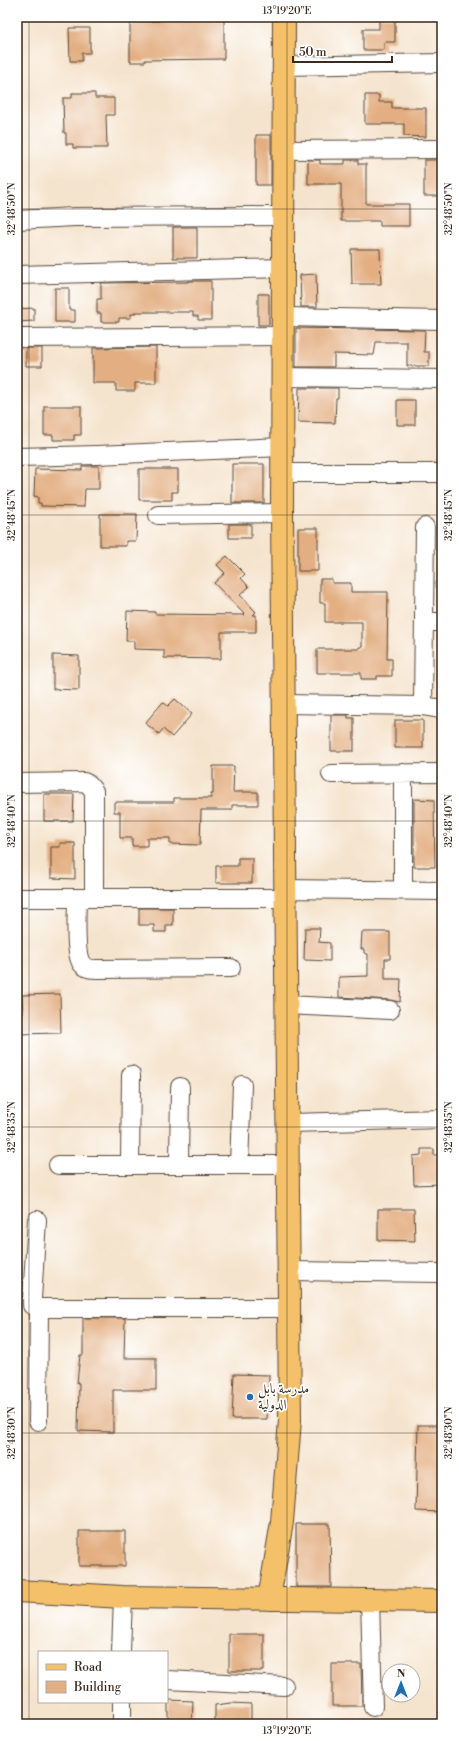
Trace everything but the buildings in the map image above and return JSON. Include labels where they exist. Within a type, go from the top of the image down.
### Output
[{"type":"main road","points":[[269,1599],[282,1522],[290,1420],[289,1123],[286,1005],[282,513],[284,17]]},
{"type":"main road","points":[[17,1592],[123,1597],[442,1601]]},
{"type":"street","points":[[284,66],[442,63]]},
{"type":"street","points":[[284,150],[442,149]]},
{"type":"street","points":[[17,220],[82,217],[283,216]]},
{"type":"street","points":[[17,276],[283,268]]},
{"type":"street","points":[[20,338],[442,320]]},
{"type":"street","points":[[283,377],[442,379]]},
{"type":"street","points":[[17,457],[282,447]]},
{"type":"street","points":[[282,473],[442,473]]},
{"type":"street","points":[[158,515],[282,513]]},
{"type":"street","points":[[423,706],[425,527]]},
{"type":"street","points":[[424,622],[442,622]]},
{"type":"street","points":[[283,704],[423,706],[442,710]]},
{"type":"street","points":[[403,773],[403,890]]},
{"type":"street","points":[[331,774],[442,773]]},
{"type":"street","points":[[17,783],[84,782],[92,787],[94,791],[86,898],[78,951],[81,963],[87,968],[96,969],[231,968]]},
{"type":"street","points":[[17,898],[285,894],[403,890],[442,891]]},
{"type":"street","points":[[286,1005],[390,1010]]},
{"type":"street","points":[[130,1164],[131,1075]]},
{"type":"street","points":[[239,1165],[242,1085]]},
{"type":"street","points":[[179,1164],[180,1087]]},
{"type":"street","points":[[289,1123],[374,1122],[442,1119]]},
{"type":"street","points":[[58,1165],[288,1165]]},
{"type":"street","points":[[37,1220],[32,1305],[39,1308],[290,1308]]},
{"type":"street","points":[[289,1271],[442,1273]]},
{"type":"street","points":[[38,1421],[39,1308]]},
{"type":"street","points":[[121,1651],[123,1597]]},
{"type":"street","points":[[370,1600],[373,1707]]},
{"type":"street","points":[[168,1680],[284,1686]]},
{"type":"street","points":[[122,1703],[122,1724]]},
{"type":"place","name":"مدرسة بابل الدولية","points":[[250,1397]]}]
